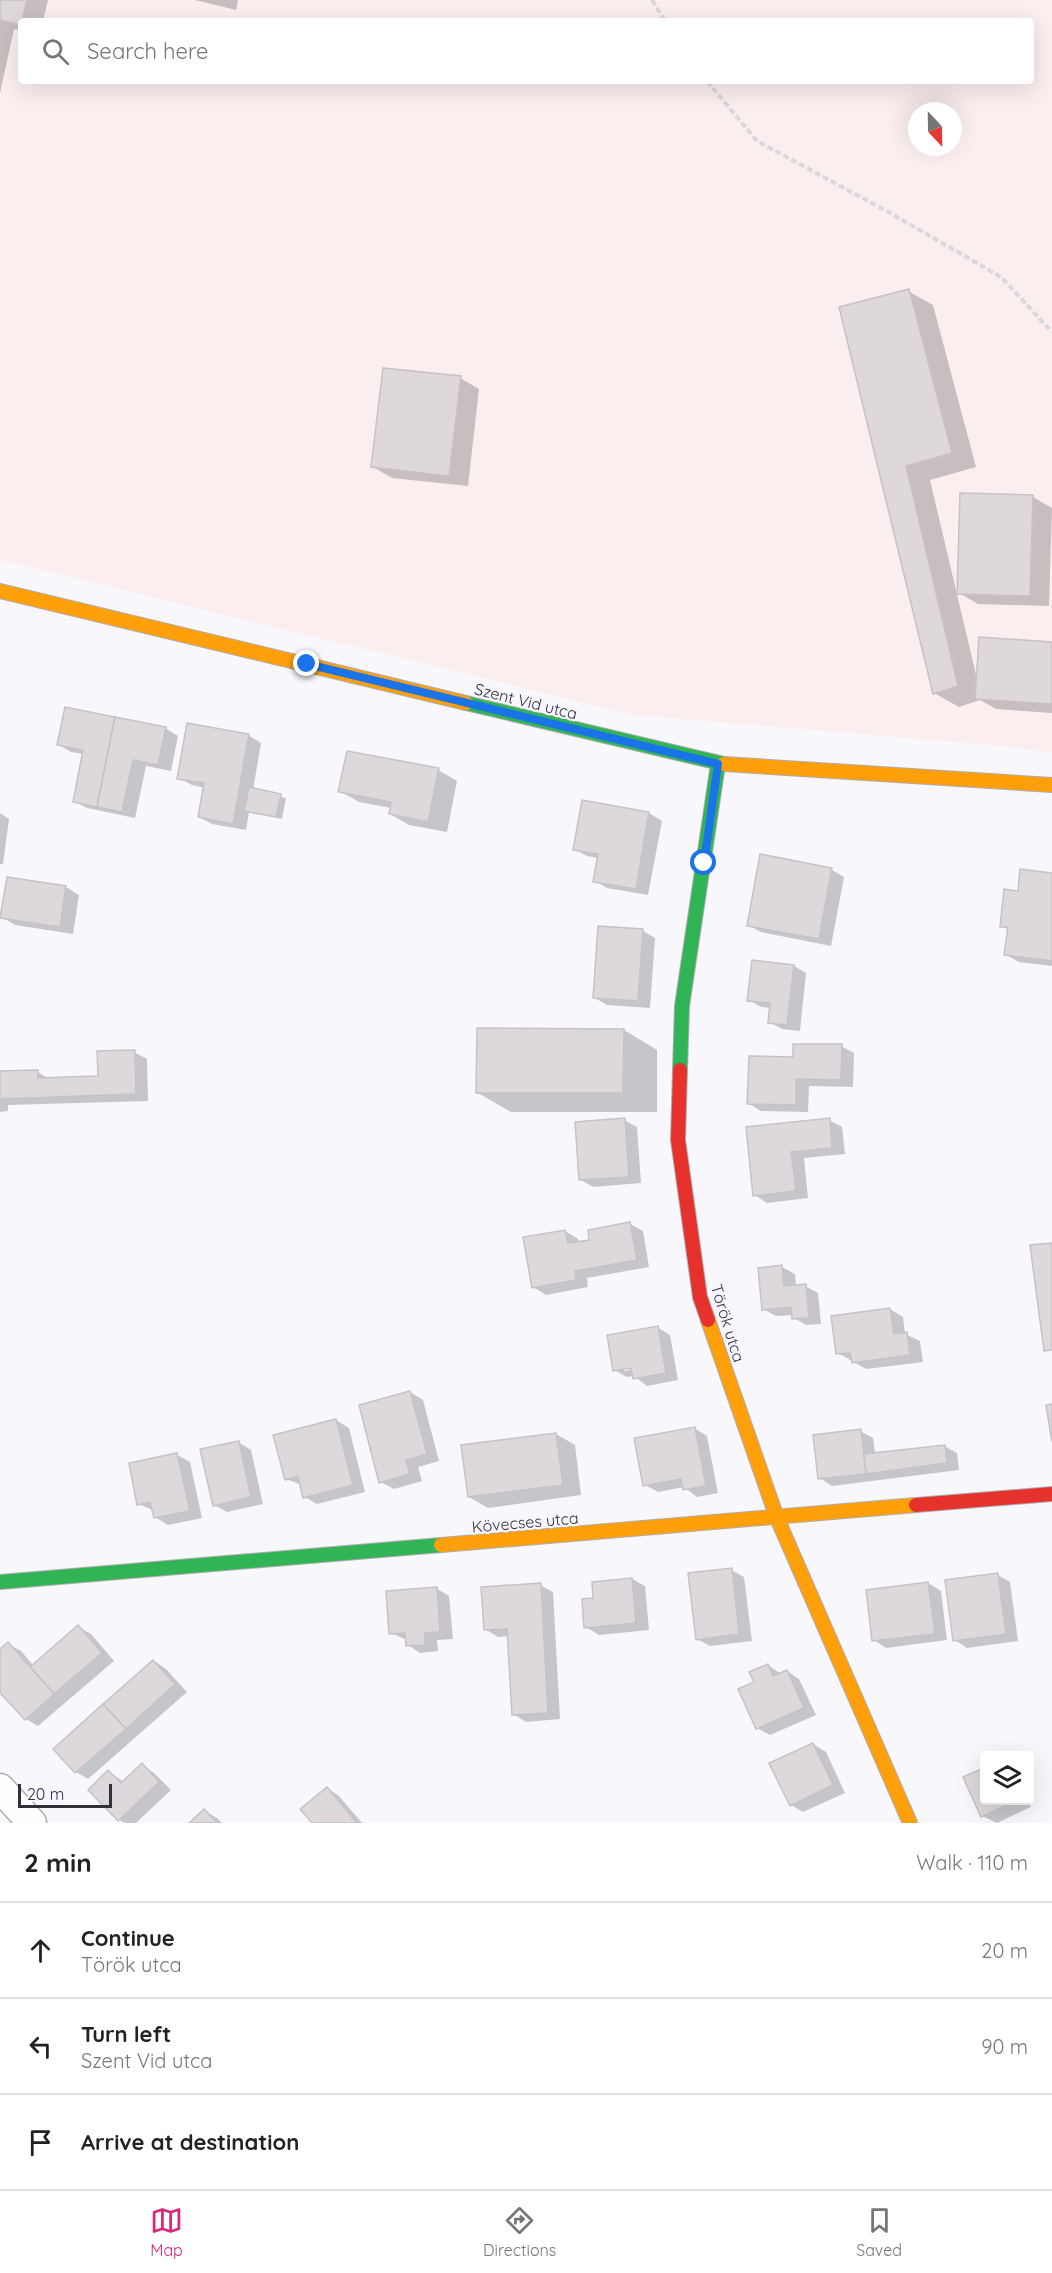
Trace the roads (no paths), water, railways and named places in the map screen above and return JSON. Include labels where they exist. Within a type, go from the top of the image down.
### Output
[{"type":"street","name":"Szent Vid utca","points":[[0,591],[718,764],[1052,785]]},
{"type":"street","name":"Török utca","points":[[718,764],[682,1006],[678,1140],[700,1297],[777,1518],[910,1823]]},
{"type":"street","name":"Kövecses utca","points":[[0,1582],[1052,1494]]},
{"type":"street","points":[[0,1788],[32,1823]]}]
